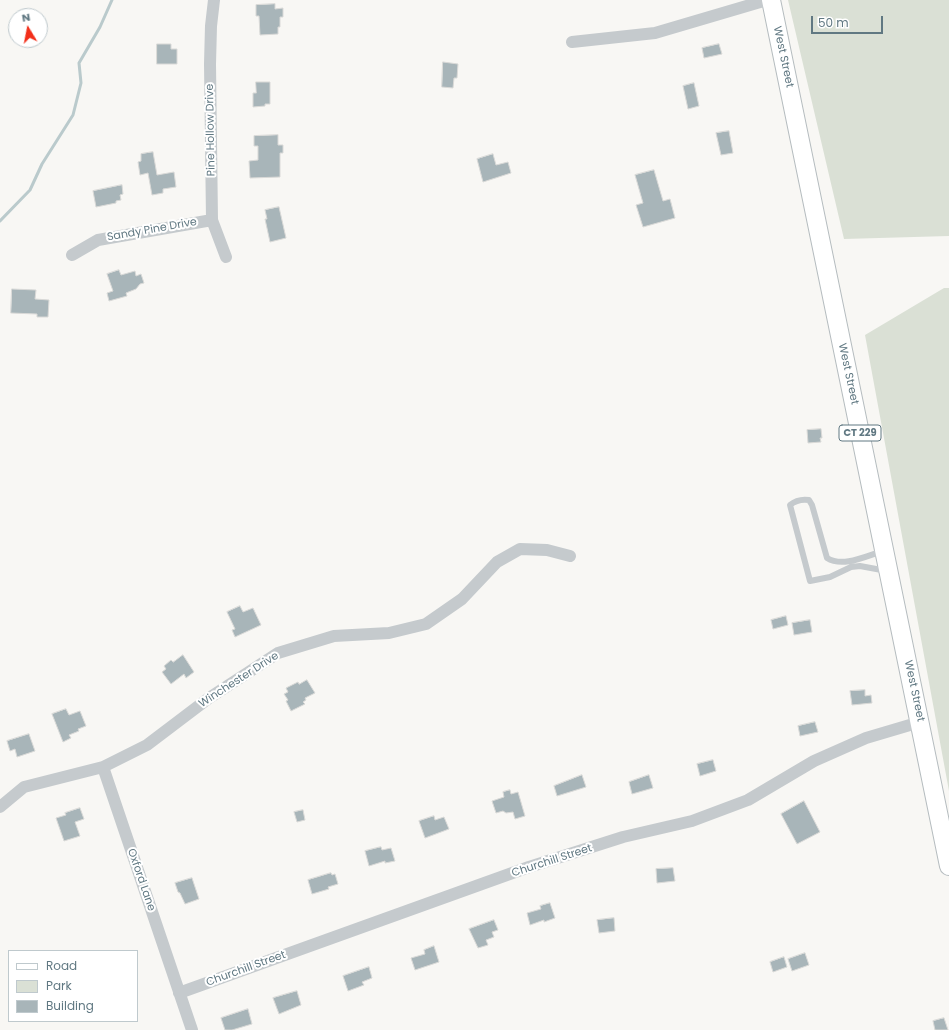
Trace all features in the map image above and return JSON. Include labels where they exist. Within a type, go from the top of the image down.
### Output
[{"type":"main road","name":"West Street","points":[[772,0],[890,571],[949,866]]},
{"type":"street","name":"Pine Hollow Drive","points":[[214,0],[211,26],[210,64],[212,220],[226,257]]},
{"type":"street","points":[[572,42],[655,33],[767,0]]},
{"type":"street","name":"Sandy Pine Drive","points":[[72,255],[98,240],[212,220]]},
{"type":"street","name":"Winchester Drive","points":[[0,807],[24,787],[103,767],[147,745],[209,698],[278,653],[334,636],[389,633],[426,624],[462,599],[497,562],[520,549],[547,550],[570,556]]},
{"type":"street","name":"Churchill Street","points":[[179,993],[529,867],[623,837],[692,821],[748,800],[814,761],[866,738],[920,722]]},
{"type":"street","name":"Oxford Lane","points":[[103,767],[192,1030]]},
{"type":"lane","points":[[885,550],[843,562],[834,562],[827,558],[812,505],[809,500],[802,499],[790,505],[810,581],[830,577],[851,568],[860,566],[890,571]]},
{"type":"green space","points":[[788,0],[949,0],[949,236],[844,239]]},
{"type":"green space","points":[[944,288],[949,288],[949,791],[865,335]]},
{"type":"building","points":[[275,4],[275,9],[283,8],[283,17],[280,17],[278,34],[260,35],[259,16],[256,16],[256,5]]},
{"type":"building","points":[[157,44],[171,44],[171,49],[177,49],[177,64],[157,64]]},
{"type":"building","points":[[719,44],[722,54],[704,58],[702,48]]},
{"type":"building","points":[[443,62],[458,64],[457,78],[454,78],[453,88],[442,87]]},
{"type":"building","points":[[256,82],[270,82],[270,104],[253,107],[253,93],[256,93]]},
{"type":"building","points":[[694,83],[699,106],[688,109],[683,86]]},
{"type":"building","points":[[729,131],[733,153],[721,155],[716,133]]},
{"type":"building","points":[[278,135],[278,145],[283,145],[283,153],[280,153],[280,177],[250,178],[249,161],[258,160],[258,146],[254,146],[254,136]]},
{"type":"building","points":[[153,152],[157,175],[174,172],[176,187],[163,189],[163,193],[152,195],[148,173],[140,175],[138,162],[141,161],[141,154]]},
{"type":"building","points":[[493,154],[496,165],[508,162],[511,173],[483,182],[477,159]]},
{"type":"building","points":[[654,170],[663,201],[670,199],[675,218],[643,227],[636,205],[643,203],[635,175]]},
{"type":"building","points":[[122,185],[123,194],[120,195],[121,200],[116,201],[116,203],[96,207],[93,191]]},
{"type":"building","points":[[279,207],[286,238],[270,242],[265,219],[267,219],[265,210]]},
{"type":"building","points":[[119,270],[121,275],[135,271],[136,276],[141,274],[144,283],[140,284],[136,289],[126,293],[127,296],[109,301],[107,293],[113,291],[107,274]]},
{"type":"building","points":[[12,289],[36,290],[35,299],[49,300],[48,317],[37,317],[37,314],[11,313]]},
{"type":"building","points":[[821,429],[821,442],[808,443],[807,430]]},
{"type":"building","points":[[240,606],[243,612],[253,608],[261,625],[235,637],[232,630],[235,629],[227,612]]},
{"type":"building","points":[[786,616],[788,625],[773,629],[771,620]]},
{"type":"building","points":[[810,620],[812,632],[794,635],[792,623]]},
{"type":"building","points":[[183,655],[194,672],[186,678],[184,674],[171,684],[162,672],[166,669],[164,666],[171,660],[173,662]]},
{"type":"building","points":[[307,680],[315,693],[305,698],[306,700],[303,702],[305,704],[291,711],[286,701],[288,700],[284,694],[288,692],[286,688],[298,682],[299,684]]},
{"type":"building","points":[[865,690],[865,696],[871,695],[872,703],[852,705],[850,691]]},
{"type":"building","points":[[66,709],[69,715],[80,711],[86,726],[69,735],[71,738],[63,742],[52,714]]},
{"type":"building","points":[[815,722],[818,732],[800,736],[798,726]]},
{"type":"building","points":[[29,734],[35,751],[17,757],[15,749],[10,751],[7,741]]},
{"type":"building","points":[[713,760],[716,771],[700,776],[697,764]]},
{"type":"building","points":[[582,775],[586,787],[557,796],[554,786]]},
{"type":"building","points":[[649,775],[653,788],[632,794],[629,782]]},
{"type":"building","points":[[510,790],[511,794],[518,792],[525,816],[515,819],[513,812],[506,813],[503,811],[496,813],[492,801],[504,797],[503,792]]},
{"type":"building","points":[[804,801],[820,832],[797,844],[781,814]]},
{"type":"building","points":[[80,808],[84,819],[75,822],[80,836],[64,841],[56,818]]},
{"type":"building","points":[[303,810],[305,820],[297,822],[294,812]]},
{"type":"building","points":[[434,816],[435,820],[444,817],[449,829],[425,838],[419,821]]},
{"type":"building","points":[[381,847],[382,850],[391,848],[395,861],[385,863],[385,861],[369,866],[365,851]]},
{"type":"building","points":[[673,868],[675,881],[657,883],[656,869]]},
{"type":"building","points":[[331,873],[332,875],[335,874],[338,884],[328,887],[329,889],[312,894],[308,880]]},
{"type":"building","points":[[192,878],[199,899],[185,904],[175,883]]},
{"type":"building","points":[[550,903],[555,918],[530,925],[527,913],[541,909],[540,906]]},
{"type":"building","points":[[614,918],[615,931],[599,933],[597,920]]},
{"type":"building","points":[[494,920],[498,930],[492,932],[494,937],[486,940],[488,945],[478,948],[469,929]]},
{"type":"building","points":[[434,946],[439,962],[415,970],[411,958],[425,954],[424,950]]},
{"type":"building","points":[[805,953],[809,965],[792,971],[788,959]]},
{"type":"building","points":[[784,957],[787,967],[773,972],[770,962]]},
{"type":"building","points":[[369,967],[372,978],[362,982],[364,985],[348,991],[343,976]]},
{"type":"building","points":[[297,991],[301,1005],[279,1014],[273,998]]},
{"type":"building","points":[[248,1009],[252,1024],[232,1030],[225,1030],[221,1018]]},
{"type":"building","points":[[944,1018],[948,1030],[935,1030],[933,1021]]},
{"type":"waterway","points":[[0,221],[30,190],[42,164],[73,115],[81,83],[79,63],[100,27],[112,0]]}]
